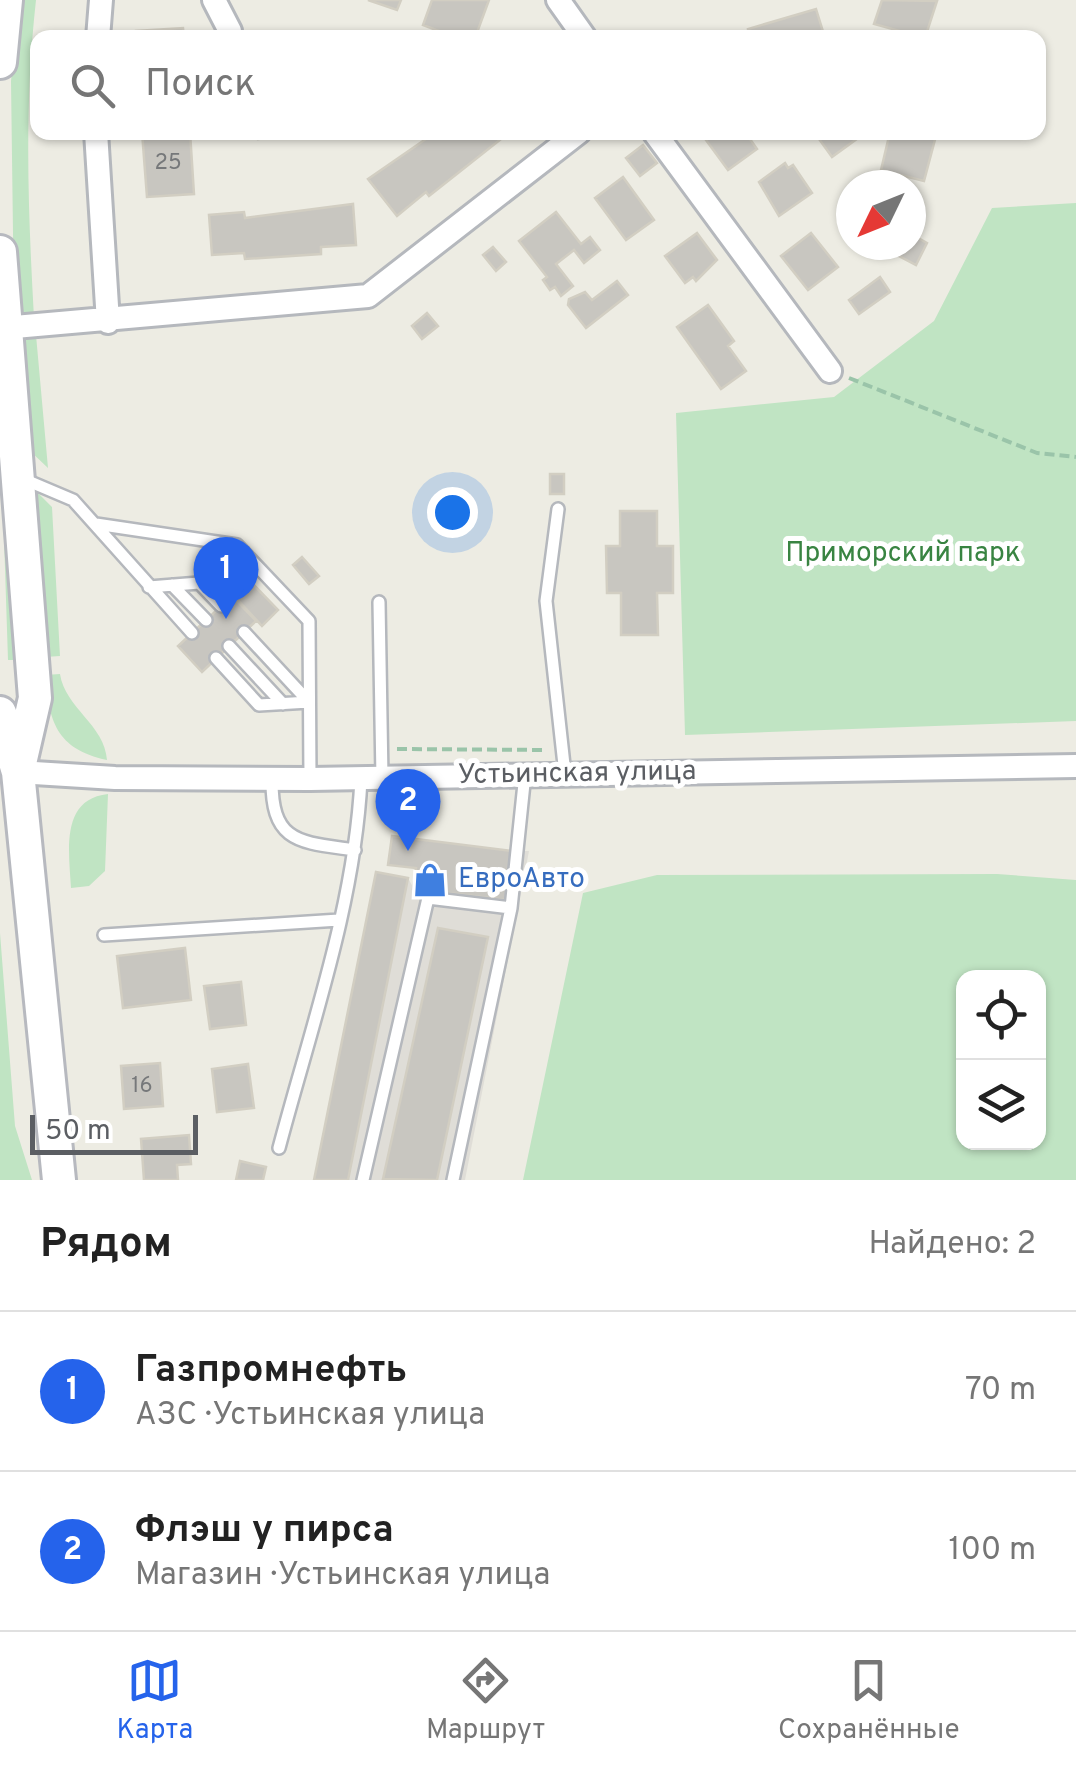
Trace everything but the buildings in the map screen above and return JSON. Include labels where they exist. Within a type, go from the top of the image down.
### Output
[{"type":"main road","points":[[0,62],[6,0]]},
{"type":"main road","points":[[0,252],[2,328],[35,698],[6,773]]},
{"type":"main road","points":[[0,714],[6,773],[32,886],[59,1180]]},
{"type":"main road","points":[[0,857],[32,886]]},
{"type":"street","points":[[99,30],[101,0]]},
{"type":"street","points":[[214,0],[229,30]]},
{"type":"street","points":[[558,0],[579,30]]},
{"type":"street","points":[[97,140],[108,322]]},
{"type":"street","points":[[2,328],[108,322],[368,296],[569,140]]},
{"type":"street","points":[[660,140],[830,371]]},
{"type":"street","name":"Устьинская улица","points":[[6,773],[310,779],[525,774],[564,762],[1076,766]]},
{"type":"lane","points":[[16,476],[72,500],[192,633]]},
{"type":"lane","points":[[558,509],[546,601],[564,762]]},
{"type":"lane","points":[[96,524],[237,545],[309,621],[310,779]]},
{"type":"lane","points":[[149,587],[199,584],[220,606]]},
{"type":"lane","points":[[172,585],[206,620]]},
{"type":"lane","points":[[278,1148],[382,749],[379,602]]},
{"type":"lane","points":[[244,632],[309,702]]},
{"type":"lane","points":[[230,646],[283,704]]},
{"type":"lane","points":[[216,658],[258,705],[309,702]]},
{"type":"lane","points":[[453,1180],[511,908],[525,774]]},
{"type":"lane","points":[[272,778],[278,824],[295,841],[354,850]]},
{"type":"lane","points":[[363,1180],[428,898],[511,908]]},
{"type":"lane","points":[[104,935],[339,920]]},
{"type":"path","points":[[830,371],[1038,453],[1076,457]]},
{"type":"path","points":[[382,749],[564,762]]},
{"type":"shaded area","points":[[512,851],[529,851],[465,1180],[314,1180],[376,872],[408,878],[414,889],[505,900]]},
{"type":"green space","points":[[19,0],[36,0],[34,30],[30,30],[28,159],[34,318],[24,317],[14,309],[11,81]]},
{"type":"green space","name":"Приморский парк","points":[[1076,203],[1076,721],[685,735],[676,413],[834,397],[934,321],[992,208]]},
{"type":"green space","points":[[36,335],[48,468],[28,449],[21,340]]},
{"type":"green space","points":[[0,416],[16,660],[8,660]]},
{"type":"green space","points":[[37,492],[52,507],[60,656],[45,657],[31,494]]},
{"type":"green space","points":[[60,674],[69,697],[100,737],[107,760],[76,749],[58,731],[49,706],[45,675]]},
{"type":"green space","points":[[108,794],[105,871],[89,886],[71,888],[69,844],[75,816],[93,798]]},
{"type":"green space","points":[[997,874],[1076,880],[1076,1180],[523,1180],[583,893],[657,875]]},
{"type":"green space","points":[[0,933],[15,1126],[32,1180],[0,1180]]},
{"type":"place","name":"Газпромнефть","points":[[226,619]]},
{"type":"place","name":"Флэш у пирса","points":[[408,851]]},
{"type":"place","name":"ЕвроАвто","points":[[430,880]]}]
